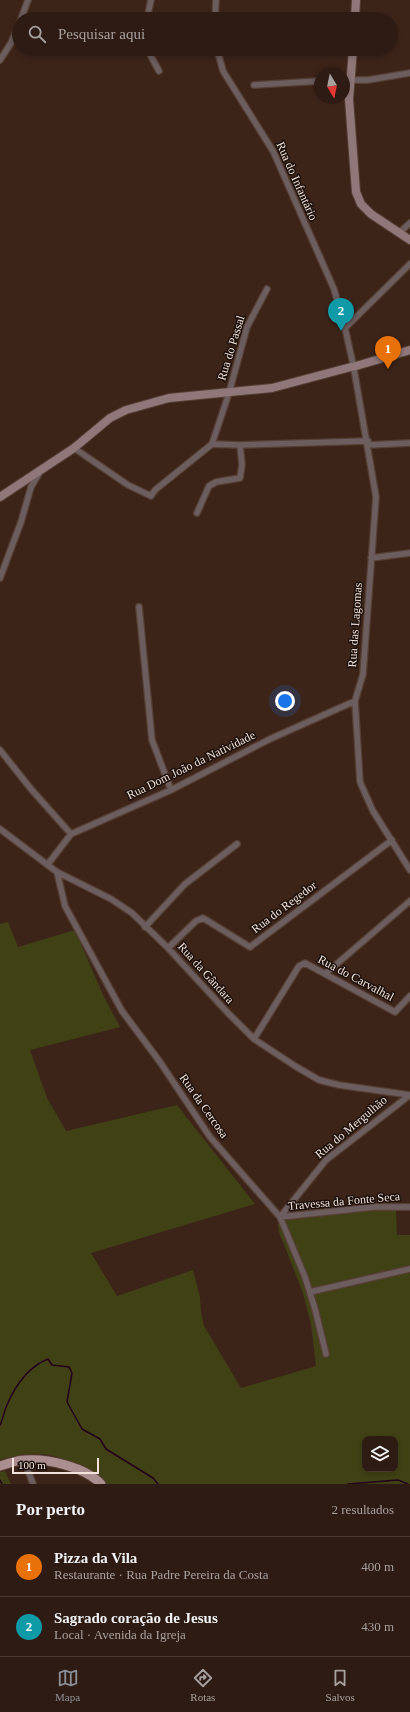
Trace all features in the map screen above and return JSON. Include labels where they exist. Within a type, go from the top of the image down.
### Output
[{"type":"main road","points":[[0,1466],[24,1460],[51,1462],[73,1468],[101,1484]]},
{"type":"street","points":[[24,12],[28,0]]},
{"type":"street","points":[[148,12],[151,0]]},
{"type":"street","points":[[215,12],[216,0]]},
{"type":"street","points":[[355,12],[356,0]]},
{"type":"street","points":[[0,60],[12,40]]},
{"type":"street","points":[[151,56],[159,71]]},
{"type":"street","name":"Rua do Infantário","points":[[219,56],[224,71],[273,151],[334,288],[346,328],[354,366]]},
{"type":"street","points":[[349,68],[352,56]]},
{"type":"street","points":[[350,80],[368,80],[410,73]]},
{"type":"street","points":[[254,86],[314,81]]},
{"type":"street","points":[[349,104],[356,192],[361,204],[370,214],[410,240]]},
{"type":"street","points":[[399,233],[410,223]]},
{"type":"street","points":[[346,328],[410,264]]},
{"type":"street","name":"Rua do Passal","points":[[212,444],[229,393],[247,327],[266,289]]},
{"type":"street","points":[[0,497],[40,472],[74,448],[110,418],[126,410],[169,398],[272,388],[410,350]]},
{"type":"street","name":"Rua das Lagomas","points":[[354,366],[376,497],[363,674],[355,701],[360,782],[373,811],[410,870]]},
{"type":"street","points":[[74,448],[128,485],[151,496],[155,490],[212,444],[410,443]]},
{"type":"street","points":[[197,513],[209,486],[216,482],[240,478],[242,465],[240,444]]},
{"type":"street","points":[[0,578],[21,522],[31,487],[40,472]]},
{"type":"street","points":[[371,558],[410,553]]},
{"type":"street","points":[[139,607],[152,740],[171,790]]},
{"type":"street","name":"Rua Dom João da Natividade","points":[[48,864],[71,834],[171,790],[270,739],[355,701]]},
{"type":"street","points":[[0,750],[31,789],[71,834]]},
{"type":"street","name":"Rua da Gândara","points":[[0,829],[57,872],[111,899],[132,913],[168,948],[254,1039],[319,1080],[362,1090],[410,1095]]},
{"type":"street","name":"Rua do Regedor","points":[[168,948],[196,921],[203,918],[250,946],[392,840]]},
{"type":"street","points":[[145,927],[185,884],[237,844]]},
{"type":"street","name":"Rua da Cercosa","points":[[57,872],[65,906],[122,1011],[160,1062],[210,1137],[280,1217],[310,1292],[326,1354]]},
{"type":"street","points":[[324,974],[410,901]]},
{"type":"street","name":"Rua do Carvalhal","points":[[254,1039],[299,966],[305,963],[395,1012],[409,998]]},
{"type":"street","name":"Rua do Mergulhão","points":[[280,1217],[326,1160],[410,1095]]},
{"type":"street","name":"Travessa da Fonte Seca","points":[[280,1217],[374,1207],[410,1207]]},
{"type":"street","points":[[310,1292],[410,1270]]},
{"type":"street","points":[[24,1460],[33,1484]]},
{"type":"shaded area","points":[[8,922],[18,947],[75,930],[103,995],[120,1027],[30,1050],[47,1098],[66,1131],[177,1105],[255,1204],[91,1253],[117,1296],[193,1270],[200,1297],[204,1326],[241,1388],[316,1366],[311,1324],[303,1293],[279,1232],[278,1224],[281,1220],[378,1209],[396,1210],[397,1235],[410,1235],[410,1484],[103,1484],[79,1466],[55,1456],[29,1454],[0,1460],[0,924]]},
{"type":"shaded area","points":[[5,1471],[11,1484],[0,1484],[0,1472]]},
{"type":"waterway","points":[[0,1425],[7,1405],[18,1384],[28,1372],[41,1362],[48,1359],[52,1365],[69,1367],[72,1373],[67,1402],[82,1429],[100,1439],[106,1449],[153,1478],[158,1484]]},
{"type":"waterway","points":[[0,1480],[2,1484]]},
{"type":"waterway","points":[[348,1484],[398,1480],[408,1484]]},
{"type":"place","name":"Sagrado coração de Jesus","points":[[341,331]]},
{"type":"place","name":"Pizza da Vila","points":[[388,369]]}]
